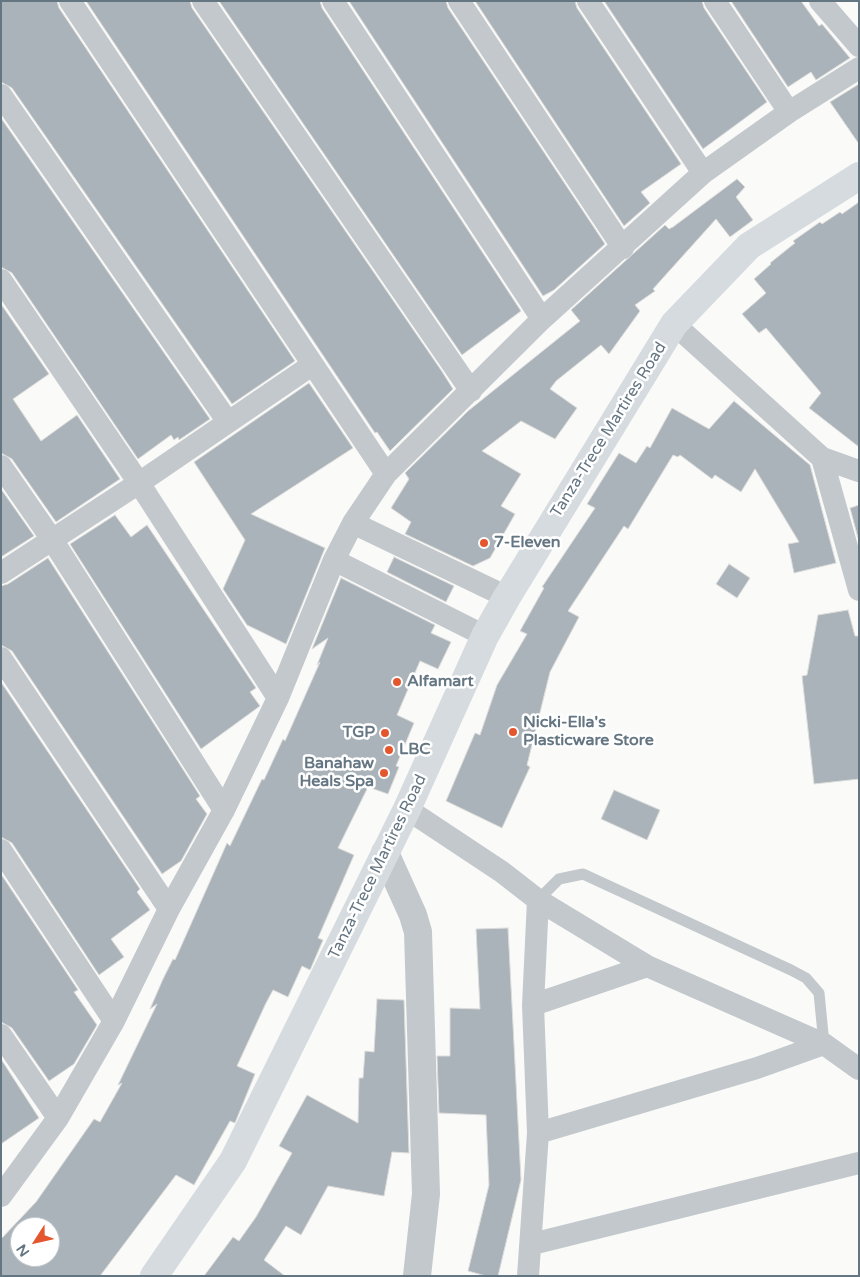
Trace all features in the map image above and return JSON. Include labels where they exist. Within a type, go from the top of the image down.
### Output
[{"type":"main road","name":"Tanza-Trece Martires Road","points":[[154,1276],[233,1161],[407,809],[485,636],[507,596],[674,324],[749,246],[859,176]]},
{"type":"street","points":[[70,1],[386,474]]},
{"type":"street","points":[[204,1],[471,391]]},
{"type":"street","points":[[333,1],[542,319]]},
{"type":"street","points":[[459,1],[624,248]]},
{"type":"street","points":[[588,1],[703,173]]},
{"type":"street","points":[[714,1],[789,112]]},
{"type":"street","points":[[820,1],[859,46]]},
{"type":"street","points":[[1,1196],[58,1118],[114,1021],[169,910],[224,810],[278,698],[334,560],[353,523],[386,474],[542,319],[624,248],[703,173],[789,112],[859,68]]},
{"type":"street","points":[[1,95],[228,422]]},
{"type":"street","points":[[1,280],[140,483],[278,698]]},
{"type":"street","points":[[674,324],[822,458],[859,471]]},
{"type":"street","points":[[1,573],[140,483],[312,365]]},
{"type":"street","points":[[822,458],[859,590]]},
{"type":"street","points":[[1,466],[53,541],[224,810]]},
{"type":"street","points":[[353,523],[507,596]]},
{"type":"street","points":[[334,560],[485,636]]},
{"type":"street","points":[[1,658],[169,910]]},
{"type":"street","points":[[407,809],[502,872],[538,900],[647,966],[824,1044],[859,1069]]},
{"type":"street","points":[[1,850],[114,1021]]},
{"type":"street","points":[[385,853],[413,915],[418,932],[426,1194],[417,1276]]},
{"type":"street","points":[[528,1276],[532,1244],[538,1133],[533,1005],[538,900]]},
{"type":"street","points":[[533,1005],[647,966]]},
{"type":"street","points":[[1,1035],[58,1118]]},
{"type":"street","points":[[538,1133],[757,1068],[824,1044]]},
{"type":"street","points":[[532,1244],[859,1163]]},
{"type":"lane","points":[[538,900],[559,879],[583,874],[791,970],[806,978],[819,993],[824,1044]]},
{"type":"building","points":[[1,1],[57,1],[59,8],[295,361],[232,404],[12,88],[1,82]]},
{"type":"building","points":[[86,1],[190,1],[192,8],[441,370],[453,389],[390,451],[377,432],[375,433]]},
{"type":"building","points":[[219,1],[320,1],[322,8],[521,311],[462,355]]},
{"type":"building","points":[[349,1],[446,1],[448,8],[605,244],[554,290],[543,296]]},
{"type":"building","points":[[475,1],[575,1],[577,8],[681,164],[641,192],[650,203],[624,226]]},
{"type":"building","points":[[604,1],[702,1],[704,8],[767,102],[703,149]]},
{"type":"building","points":[[731,1],[801,1],[819,26],[822,24],[850,58],[816,80],[811,72],[788,87]]},
{"type":"building","points":[[859,84],[859,144],[830,102]]},
{"type":"building","points":[[1,118],[210,419],[179,440],[178,437],[174,440],[171,435],[138,459],[12,273],[1,267]]},
{"type":"building","points":[[737,179],[745,187],[736,197],[753,220],[730,237],[716,219],[653,289],[655,291],[635,305],[640,311],[609,354],[601,345],[556,381],[550,389],[577,408],[555,439],[521,421],[482,451],[521,474],[501,506],[515,514],[490,558],[473,566],[405,534],[411,522],[391,508],[409,479],[405,473],[468,411],[580,321],[571,310],[665,225],[669,229],[673,227]]},
{"type":"building","points":[[859,202],[859,447],[809,408],[821,393],[766,328],[759,333],[742,314],[766,293],[754,279],[770,263],[795,243],[793,241],[820,222],[822,224],[840,212],[842,214]]},
{"type":"building","points":[[1,304],[49,374],[13,399],[41,441],[77,415],[120,479],[56,522],[12,459],[1,453]]},
{"type":"building","points":[[309,383],[353,448],[251,514],[325,548],[286,644],[247,625],[223,589],[245,540],[194,462]]},
{"type":"building","points":[[734,401],[810,465],[836,563],[794,573],[788,544],[799,542],[755,469],[741,492],[715,475],[712,479],[680,455],[678,457],[673,455],[628,529],[624,526],[568,611],[579,617],[550,672],[527,765],[530,767],[502,828],[446,801],[475,733],[480,735],[497,685],[527,634],[520,631],[544,588],[542,587],[595,508],[587,504],[619,453],[636,463],[647,446],[650,448],[672,408],[709,429]]},
{"type":"building","points":[[1,489],[34,536],[1,557]]},
{"type":"building","points":[[859,505],[859,538],[858,538],[850,508]]},
{"type":"building","points":[[115,515],[131,537],[147,525],[256,688],[250,692],[260,706],[201,749],[70,544]]},
{"type":"building","points":[[394,557],[454,586],[446,602],[387,572]]},
{"type":"building","points":[[48,558],[200,796],[196,799],[207,814],[181,861],[162,874],[12,651],[1,645],[1,586],[8,584]]},
{"type":"building","points":[[729,564],[750,578],[737,598],[716,584]]},
{"type":"building","points":[[341,578],[435,625],[431,633],[451,642],[438,669],[420,661],[397,715],[414,723],[396,766],[399,767],[388,794],[368,787],[338,848],[354,855],[318,938],[323,940],[310,970],[302,966],[288,997],[273,990],[237,1066],[255,1074],[235,1123],[230,1121],[194,1185],[176,1175],[100,1276],[1,1276],[1,1239],[10,1229],[10,1267],[60,1267],[60,1217],[22,1217],[36,1202],[94,1119],[100,1122],[122,1083],[118,1085],[157,1004],[150,1009],[163,979],[173,959],[175,960],[227,843],[230,846],[283,739],[285,741],[320,662],[317,665],[328,638],[312,649]]},
{"type":"building","points":[[848,610],[855,636],[859,636],[859,779],[814,784],[802,676],[807,675],[818,615]]},
{"type":"building","points":[[1,682],[140,889],[137,892],[150,910],[111,939],[124,957],[99,975],[12,843],[1,837]]},
{"type":"building","points":[[614,790],[660,810],[647,840],[601,819]]},
{"type":"building","points":[[1,874],[78,990],[74,992],[97,1025],[74,1064],[49,1081],[12,1028],[1,1022]]},
{"type":"building","points":[[508,928],[521,1180],[498,1276],[486,1276],[468,1271],[489,1185],[486,1115],[439,1113],[437,1056],[450,1056],[450,1008],[480,1009],[476,929]]},
{"type":"building","points":[[377,999],[404,1000],[409,1153],[392,1152],[384,1196],[328,1186],[301,1235],[286,1226],[264,1260],[285,1276],[204,1276],[233,1237],[239,1241],[256,1217],[292,1153],[279,1146],[307,1095],[358,1123],[359,1078],[363,1078],[365,1051],[374,1052]]},
{"type":"building","points":[[1,1059],[39,1118],[1,1144]]},
{"type":"place","name":"7-Eleven","points":[[484,543]]},
{"type":"place","name":"Alfamart","points":[[397,682]]},
{"type":"place","name":"Nicki-Ella's Plasticware Store","points":[[513,732]]},
{"type":"place","name":"TGP","points":[[385,733]]},
{"type":"place","name":"LBC","points":[[389,750]]},
{"type":"place","name":"Banahaw Heals Spa","points":[[384,773]]}]
